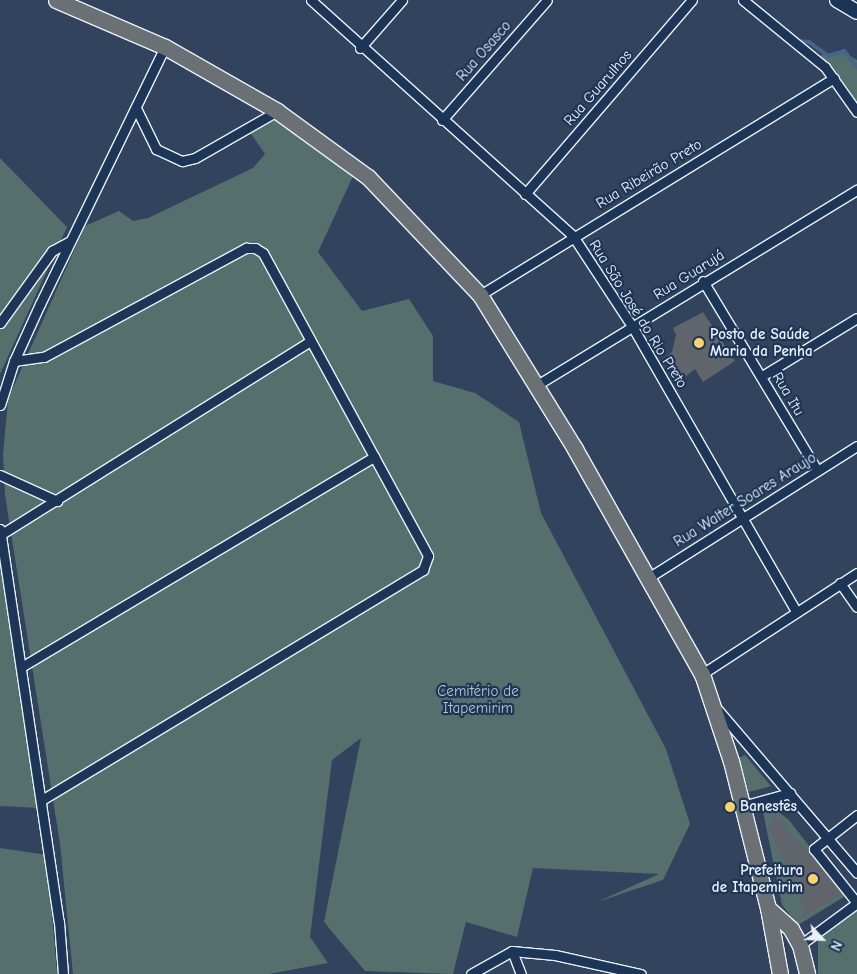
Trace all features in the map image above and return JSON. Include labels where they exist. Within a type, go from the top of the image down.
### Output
[{"type":"main road","points":[[56,0],[165,47],[276,111],[368,177],[480,295],[537,385],[702,674],[716,708],[742,806],[768,908],[780,974]]},
{"type":"main road","points":[[837,0],[857,12]]},
{"type":"main road","points":[[768,908],[791,929],[800,945],[807,974]]},
{"type":"street","name":"Rua São José do Rio Preto","points":[[310,0],[360,48],[573,236],[632,326],[795,610]]},
{"type":"street","points":[[360,48],[402,0]]},
{"type":"street","name":"Rua Osasco","points":[[442,120],[548,0]]},
{"type":"street","name":"Rua Guarulhos","points":[[525,194],[692,0]]},
{"type":"street","points":[[743,0],[809,50],[834,78],[857,112]]},
{"type":"street","points":[[0,405],[14,361],[165,47]]},
{"type":"street","name":"Rua Ribeirão Preto","points":[[480,295],[573,236],[834,78]]},
{"type":"street","points":[[136,108],[156,149],[182,161],[195,158],[276,111]]},
{"type":"street","name":"Rua Guarujá","points":[[537,385],[704,281],[857,190]]},
{"type":"street","points":[[0,322],[52,251],[70,242]]},
{"type":"street","points":[[14,361],[44,357],[246,248],[263,253],[428,556],[423,570],[42,800]]},
{"type":"street","name":"Rua Itu","points":[[704,281],[817,470]]},
{"type":"street","points":[[762,376],[857,318]]},
{"type":"street","points":[[0,535],[310,341]]},
{"type":"street","name":"Rua Walter Soares Araujo","points":[[648,578],[742,516],[857,446]]},
{"type":"street","points":[[23,666],[374,457]]},
{"type":"street","points":[[0,475],[57,501]]},
{"type":"street","points":[[0,529],[23,666],[42,800],[63,974]]},
{"type":"street","points":[[702,674],[795,610],[857,573]]},
{"type":"street","points":[[840,583],[857,607]]},
{"type":"street","points":[[716,708],[829,837],[857,873]]},
{"type":"street","points":[[742,806],[790,793]]},
{"type":"street","points":[[800,945],[857,903],[814,848],[857,815]]},
{"type":"street","points":[[512,951],[521,974]]},
{"type":"street","points":[[471,974],[512,951],[610,971],[641,974]]},
{"type":"green space","points":[[842,51],[857,60],[857,114],[833,79],[813,63],[823,54],[829,56]]},
{"type":"green space","name":"Cemitério de Itapemirim","points":[[280,118],[354,174],[318,252],[362,311],[409,299],[433,336],[433,381],[475,393],[519,422],[541,513],[666,749],[690,824],[663,880],[597,902],[659,874],[533,868],[517,937],[466,922],[453,974],[365,971],[324,922],[361,738],[332,760],[310,937],[328,963],[269,974],[73,974],[60,844],[5,495],[3,455],[8,399],[85,226],[119,211],[133,221],[148,218],[253,168],[265,154],[249,131]]},
{"type":"green space","points":[[0,158],[67,227],[0,374]]},
{"type":"green space","points":[[0,548],[39,808],[0,806]]},
{"type":"green space","points":[[745,755],[771,786],[749,792],[739,758]]},
{"type":"green space","points":[[772,807],[789,820],[847,895],[798,925],[782,905],[763,812]]},
{"type":"green space","points":[[0,848],[47,855],[57,974],[0,974]]},
{"type":"green space","points":[[857,907],[857,974],[818,974],[818,935]]},
{"type":"building","name":"Posto de Saúde Maria da Penha","points":[[703,312],[735,361],[703,382],[695,369],[680,381],[667,356],[672,352],[676,335],[673,328]]},
{"type":"building","name":"Prefeitura de Itapemirim","points":[[773,818],[779,818],[842,894],[803,917],[801,896],[769,828]]},
{"type":"waterway","points":[[796,41],[809,42],[828,56],[844,51],[857,67]]},
{"type":"place","name":"Posto de Saúde Maria da Penha","points":[[699,343]]},
{"type":"place","name":"Banestes","points":[[730,807]]},
{"type":"place","name":"Prefeitura de Itapemirim","points":[[813,879]]}]
